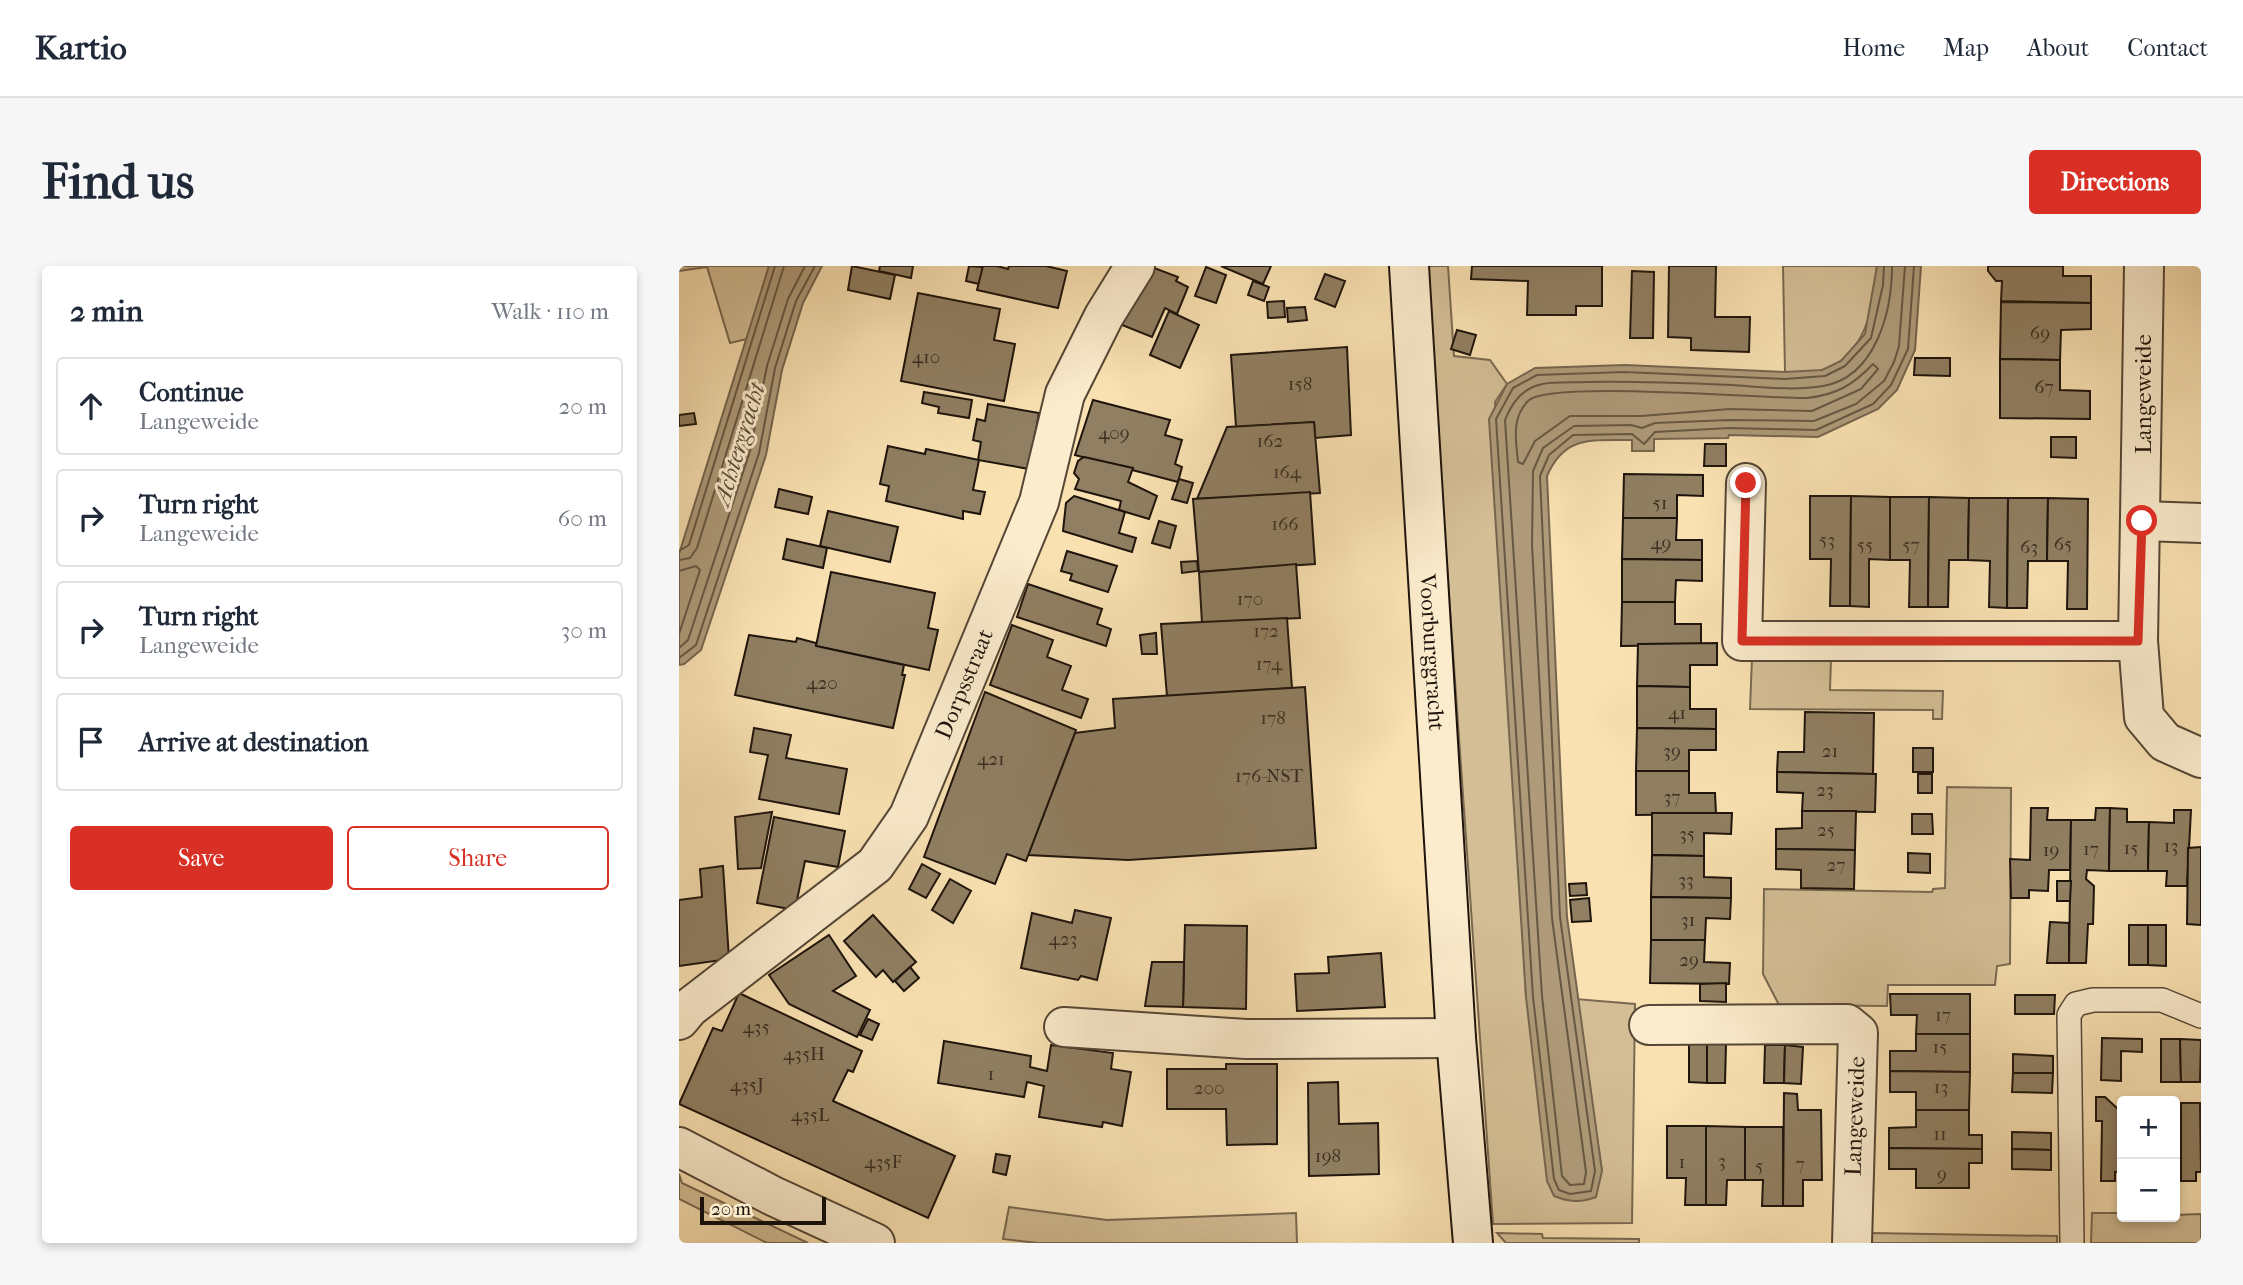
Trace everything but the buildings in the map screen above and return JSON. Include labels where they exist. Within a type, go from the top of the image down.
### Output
[{"type":"street","name":"Dorpsstraat","points":[[679,1020],[689,1007],[875,865],[909,816],[1039,502],[1065,394],[1104,316],[1135,266]]},
{"type":"street","name":"Voorburggracht","points":[[1409,266],[1456,1038],[1473,1243]]},
{"type":"street","name":"Langeweide","points":[[2144,266],[2138,641],[2144,718],[2165,742],[2201,758]]},
{"type":"street","points":[[1746,483],[1742,641],[2138,641]]},
{"type":"street","points":[[2142,521],[2201,523]]},
{"type":"street","name":"Langeweide","points":[[1649,1025],[1847,1024],[1858,1032],[1851,1243]]},
{"type":"street","points":[[1064,1027],[1246,1040],[1456,1038]]},
{"type":"street","points":[[679,1147],[773,1196],[875,1243]]},
{"type":"lane","points":[[2072,1243],[2069,1015],[2076,1004],[2093,1000],[2162,1000],[2201,1016]]},
{"type":"shaded area","points":[[679,266],[769,266],[747,339],[730,343],[707,267],[679,271]]},
{"type":"shaded area","points":[[1426,266],[1448,266],[1454,356],[1490,360],[1507,384],[1495,402],[1526,997],[1602,1171],[1576,999],[1635,1004],[1632,1223],[1493,1224]]},
{"type":"shaded area","points":[[1783,266],[1877,266],[1874,297],[1865,327],[1849,353],[1838,363],[1823,370],[1785,372]]},
{"type":"shaded area","points":[[1752,658],[1831,658],[1830,690],[1943,691],[1942,719],[1933,719],[1933,710],[1750,709]]},
{"type":"shaded area","points":[[1947,787],[2011,788],[2010,964],[1997,966],[1995,985],[1888,985],[1887,1006],[1779,1005],[1763,974],[1764,889],[1932,892],[1933,889],[1945,888]]},
{"type":"shaded area","points":[[679,1174],[682,1183],[808,1243],[767,1243],[679,1199]]},
{"type":"shaded area","points":[[1009,1207],[1107,1220],[1296,1213],[1297,1243],[1038,1243],[1003,1239]]},
{"type":"shaded area","points":[[2092,1213],[2117,1213],[2117,1222],[2180,1222],[2180,1215],[2201,1214],[2201,1243],[2091,1243]]},
{"type":"shaded area","points":[[1497,1233],[1542,1234],[1543,1238],[1639,1239],[1639,1243],[1506,1243]]},
{"type":"shaded area","points":[[1870,1233],[2057,1236],[2057,1243],[1871,1243]]},
{"type":"water","name":"Achtergracht","points":[[769,266],[822,266],[803,303],[782,370],[766,455],[701,650],[679,665],[679,554]]},
{"type":"water","points":[[1877,266],[1921,266],[1915,350],[1897,390],[1878,409],[1818,437],[1729,435],[1728,438],[1654,439],[1654,451],[1632,451],[1632,440],[1582,443],[1562,453],[1547,476],[1567,917],[1602,1171],[1596,1197],[1580,1201],[1559,1198],[1554,1196],[1547,1181],[1526,997],[1489,419],[1507,384],[1535,368],[1625,365],[1785,372],[1822,370],[1841,361],[1865,334]]},
{"type":"route","points":[[1746,483],[1742,641],[2138,641],[2142,521]]}]
